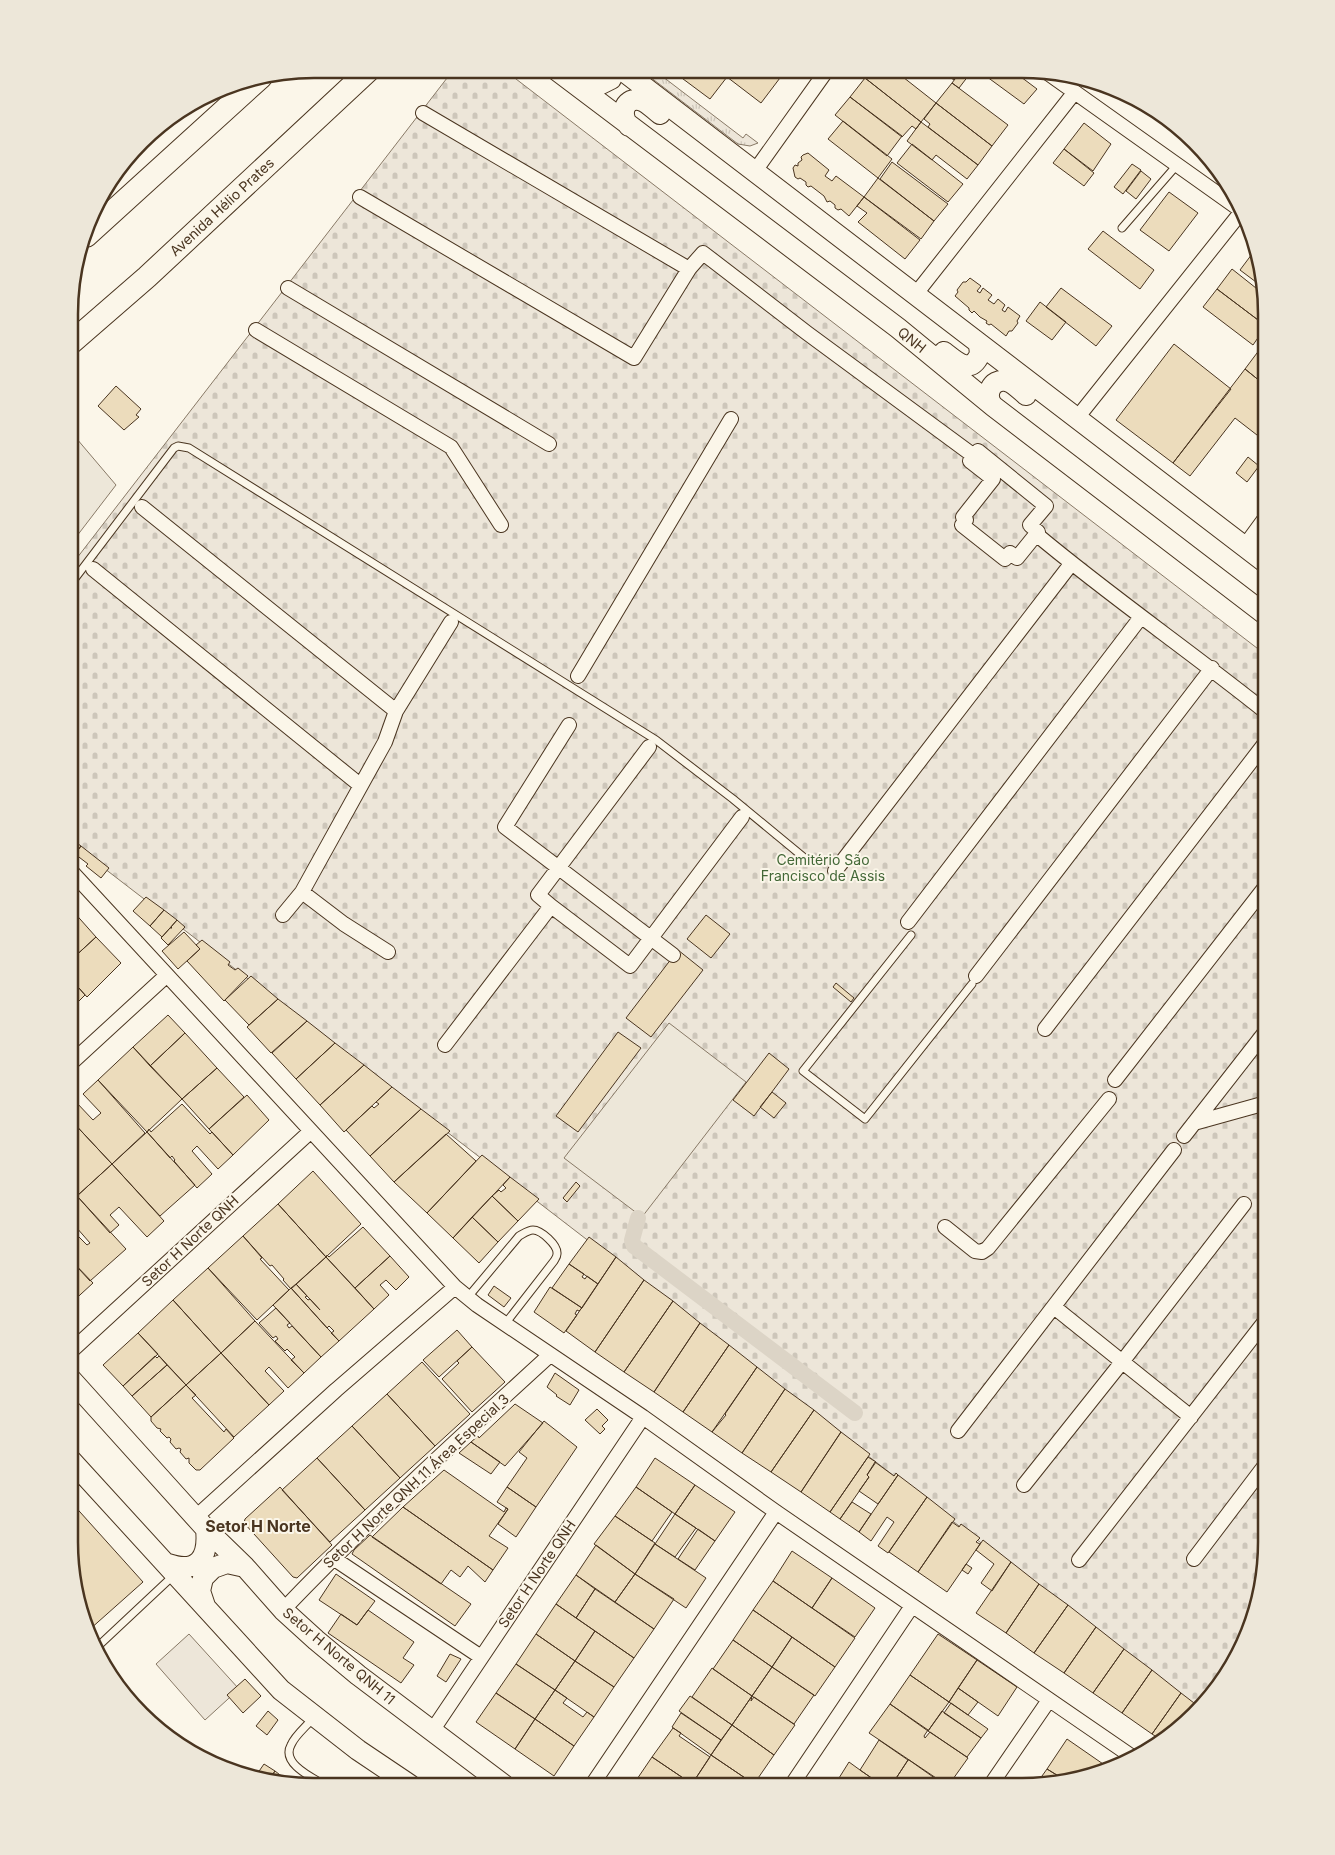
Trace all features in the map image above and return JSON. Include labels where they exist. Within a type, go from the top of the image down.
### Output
[{"type":"main road","name":"Avenida Hélio Prates","points":[[78,337],[147,277],[360,78]]},
{"type":"main road","points":[[93,230],[252,86]]},
{"type":"street","name":"QNH","points":[[566,78],[898,328],[993,406],[1258,609]]},
{"type":"street","points":[[587,78],[601,84],[611,78]]},
{"type":"street","points":[[632,78],[1258,557]]},
{"type":"street","points":[[754,171],[822,78]]},
{"type":"street","points":[[1058,81],[1229,202]]},
{"type":"street","points":[[915,295],[1074,93]]},
{"type":"street","points":[[629,126],[623,118],[624,109],[630,102],[639,100],[644,101],[668,121],[703,132]]},
{"type":"street","points":[[423,113],[689,270]]},
{"type":"street","points":[[360,197],[634,358],[689,270],[703,253],[974,456]]},
{"type":"street","points":[[1077,418],[1237,217]]},
{"type":"street","points":[[288,288],[549,444]]},
{"type":"street","points":[[898,328],[932,343],[959,364],[965,366],[975,362],[980,354],[979,345],[976,341]]},
{"type":"street","points":[[256,330],[451,447],[501,525]]},
{"type":"street","points":[[993,406],[988,397],[990,388],[998,382],[1007,381],[1035,403],[1077,418]]},
{"type":"street","points":[[578,676],[731,419]]},
{"type":"street","points":[[978,451],[1046,506],[1030,525],[1038,532],[1017,558],[1010,552],[1005,559],[962,525],[966,520],[962,517],[993,479],[970,460],[974,456],[978,451]]},
{"type":"street","points":[[142,507],[396,711]]},
{"type":"street","points":[[1247,548],[1258,533]]},
{"type":"street","points":[[1036,534],[1071,564],[1212,668],[1258,705]]},
{"type":"street","points":[[835,871],[1071,564]]},
{"type":"street","points":[[93,569],[360,785]]},
{"type":"street","points":[[909,928],[1141,616]]},
{"type":"street","points":[[283,915],[302,892],[385,742],[396,711],[451,622]]},
{"type":"street","points":[[974,980],[1212,668]]},
{"type":"street","points":[[569,725],[505,827],[673,956]]},
{"type":"street","points":[[650,747],[538,895],[551,906],[630,966],[742,817]]},
{"type":"street","points":[[1045,1029],[1258,752]]},
{"type":"street","points":[[78,879],[454,1287],[550,1355],[643,1417],[776,1512],[1126,1753]]},
{"type":"street","points":[[302,892],[344,924],[388,952]]},
{"type":"street","points":[[1115,1080],[1258,896]]},
{"type":"street","points":[[445,1045],[551,906]]},
{"type":"street","points":[[78,1057],[167,975]]},
{"type":"street","points":[[1184,1136],[1258,1041]]},
{"type":"street","points":[[945,1227],[975,1251],[982,1252],[988,1248],[1108,1099]]},
{"type":"street","points":[[1194,1123],[1258,1105]]},
{"type":"street","name":"Setor H Norte QNH","points":[[78,1345],[311,1131]]},
{"type":"street","points":[[958,1431],[1174,1150]]},
{"type":"street","points":[[1024,1486],[1244,1204]]},
{"type":"street","points":[[171,1569],[192,1566],[201,1559],[206,1552],[208,1543],[201,1523],[336,1390],[454,1287]]},
{"type":"street","points":[[1054,1307],[1191,1417]]},
{"type":"street","points":[[1079,1560],[1258,1330]]},
{"type":"street","name":"Setor H Norte QNH 11 Área Especial 3","points":[[283,1610],[333,1558],[550,1355]]},
{"type":"street","name":"Setor H Norte QNH 11","points":[[78,1387],[201,1523],[245,1567],[283,1610],[358,1675],[494,1778]]},
{"type":"street","name":"Setor H Norte QNH","points":[[432,1732],[643,1417]]},
{"type":"street","points":[[78,1468],[281,1690],[358,1750],[401,1778]]},
{"type":"street","points":[[1194,1559],[1258,1475]]},
{"type":"street","points":[[597,1778],[776,1512]]},
{"type":"street","points":[[333,1558],[481,1657]]},
{"type":"street","points":[[205,1606],[200,1591],[203,1578],[213,1568],[227,1563],[245,1567]]},
{"type":"street","points":[[796,1778],[912,1606]]},
{"type":"street","points":[[995,1778],[1049,1700]]},
{"type":"lane","points":[[1122,228],[1177,165]]},
{"type":"lane","points":[[78,574],[174,448],[178,446],[189,448],[656,740],[733,799],[807,860]]},
{"type":"lane","points":[[909,928],[803,1071],[865,1119],[974,980]]},
{"type":"lane","points":[[468,1297],[519,1236],[535,1230],[541,1233],[556,1247],[557,1254],[554,1261],[506,1324]]},
{"type":"lane","points":[[101,1643],[171,1569]]},
{"type":"lane","points":[[313,1778],[297,1768],[291,1760],[289,1752],[290,1745],[314,1717]]},
{"type":"green space","name":"Cemitério São Francisco de Assis","points":[[447,78],[515,78],[1258,649],[1258,1542],[1253,1588],[1240,1632],[1218,1673],[1191,1705],[78,848],[78,557]]},
{"type":"green space","points":[[651,78],[664,78],[743,138],[746,134],[758,143],[750,146],[738,144]]},
{"type":"green space","points":[[189,1634],[239,1689],[205,1720],[156,1664]]},
{"type":"shaded area","points":[[78,440],[116,485],[78,535]]},
{"type":"shaded area","points":[[669,1023],[746,1082],[642,1217],[564,1158]]},
{"type":"building","points":[[682,78],[726,78],[710,99]]},
{"type":"building","points":[[728,78],[780,78],[761,103]]},
{"type":"building","points":[[865,78],[904,78],[936,103],[921,122]]},
{"type":"building","points":[[865,78],[921,122],[916,129],[912,126],[902,137],[850,97]]},
{"type":"building","points":[[956,78],[967,78],[959,88],[952,83]]},
{"type":"building","points":[[989,78],[1022,78],[1037,89],[1024,104]]},
{"type":"building","points":[[952,83],[1008,125],[992,146],[936,103]]},
{"type":"building","points":[[850,97],[902,136],[887,156],[835,115]]},
{"type":"building","points":[[936,103],[992,146],[978,165],[928,127],[930,124],[924,119]]},
{"type":"building","points":[[843,121],[892,159],[878,178],[828,139]]},
{"type":"building","points":[[921,122],[978,165],[967,179],[936,155],[932,160],[907,141]]},
{"type":"building","points":[[1084,123],[1111,144],[1093,171],[1064,149]]},
{"type":"building","points":[[912,144],[963,184],[948,202],[897,163]]},
{"type":"building","points":[[1064,149],[1094,173],[1084,186],[1053,163]]},
{"type":"building","points":[[808,153],[829,170],[825,176],[832,181],[836,176],[864,197],[849,216],[841,209],[835,208],[835,205],[830,201],[827,202],[824,196],[811,186],[808,187],[806,182],[795,177],[793,168],[795,165],[798,166],[803,155]]},
{"type":"building","points":[[892,162],[948,204],[934,221],[880,179]]},
{"type":"building","points":[[1132,164],[1141,170],[1123,194],[1114,187]]},
{"type":"building","points":[[1141,171],[1151,179],[1136,199],[1126,191]]},
{"type":"building","points":[[878,178],[934,221],[921,239],[864,197]]},
{"type":"building","points":[[1169,192],[1198,213],[1169,251],[1140,230]]},
{"type":"building","points":[[864,197],[920,240],[905,259],[858,222],[867,213],[857,206]]},
{"type":"building","points":[[1103,231],[1154,270],[1140,289],[1088,249]]},
{"type":"building","points":[[1250,256],[1255,281],[1240,270]]},
{"type":"building","points":[[1232,269],[1256,288],[1258,320],[1217,289]]},
{"type":"building","points":[[970,278],[981,286],[977,291],[980,293],[983,288],[992,295],[988,300],[994,304],[998,299],[1005,305],[1002,310],[1005,312],[1008,307],[1020,316],[1017,321],[1018,323],[1006,336],[991,324],[986,323],[987,321],[974,311],[972,313],[955,296],[963,282]]},
{"type":"building","points":[[1061,288],[1112,326],[1096,346],[1046,307]]},
{"type":"building","points":[[1217,289],[1258,320],[1258,338],[1253,345],[1203,307]]},
{"type":"building","points":[[1040,302],[1066,322],[1052,340],[1026,321]]},
{"type":"building","points":[[1174,344],[1231,389],[1173,463],[1116,420]]},
{"type":"building","points":[[1258,352],[1258,380],[1245,369]]},
{"type":"building","points":[[1245,369],[1258,380],[1258,436],[1235,418],[1190,476],[1173,463]]},
{"type":"building","points":[[116,386],[141,409],[136,415],[139,417],[124,430],[98,406]]},
{"type":"building","points":[[1248,457],[1258,465],[1247,482],[1236,473]]},
{"type":"building","points":[[81,846],[109,868],[101,878],[86,866],[88,864],[78,856],[78,850]]},
{"type":"building","points":[[146,897],[164,910],[150,926],[133,911]]},
{"type":"building","points":[[164,910],[177,920],[162,937],[150,926]]},
{"type":"building","points":[[706,915],[730,934],[711,958],[687,939]]},
{"type":"building","points":[[78,917],[96,937],[78,954]]},
{"type":"building","points":[[177,920],[185,927],[168,945],[161,938],[172,928]]},
{"type":"building","points":[[184,932],[200,949],[178,969],[162,951]]},
{"type":"building","points":[[96,937],[121,963],[87,997],[78,987],[78,954]]},
{"type":"building","points":[[202,940],[230,962],[228,965],[235,970],[238,968],[248,976],[224,1001],[187,961],[200,949],[196,945]]},
{"type":"building","points":[[678,950],[703,970],[651,1037],[626,1018]]},
{"type":"building","points":[[251,976],[278,999],[249,1025],[225,1000]]},
{"type":"building","points":[[836,983],[854,998],[851,1002],[833,987]]},
{"type":"building","points":[[78,987],[85,995],[78,1002]]},
{"type":"building","points":[[278,999],[307,1021],[271,1053],[247,1027]]},
{"type":"building","points":[[168,1015],[185,1033],[150,1066],[133,1047]]},
{"type":"building","points":[[307,1021],[335,1043],[296,1079],[272,1053]]},
{"type":"building","points":[[618,1032],[641,1048],[578,1132],[556,1116]]},
{"type":"building","points":[[185,1033],[217,1068],[182,1099],[150,1066]]},
{"type":"building","points":[[335,1043],[364,1065],[320,1105],[296,1079]]},
{"type":"building","points":[[133,1047],[182,1099],[147,1132],[98,1080]]},
{"type":"building","points":[[769,1053],[789,1069],[754,1116],[733,1100]]},
{"type":"building","points":[[364,1065],[392,1087],[344,1132],[320,1105]]},
{"type":"building","points":[[217,1068],[244,1097],[209,1129],[182,1099]]},
{"type":"building","points":[[98,1080],[145,1133],[112,1164],[78,1128],[78,1104],[93,1120],[101,1113],[83,1094]]},
{"type":"building","points":[[392,1087],[421,1109],[370,1156],[346,1130],[372,1106],[374,1108],[379,1104],[376,1102]]},
{"type":"building","points":[[772,1092],[786,1103],[774,1118],[760,1107]]},
{"type":"building","points":[[247,1095],[269,1120],[233,1155],[209,1129]]},
{"type":"building","points":[[182,1104],[233,1155],[218,1169],[197,1146],[192,1151],[212,1174],[197,1188],[174,1161],[172,1156],[170,1158],[147,1132],[149,1129],[151,1132]]},
{"type":"building","points":[[421,1109],[450,1131],[394,1182],[370,1156]]},
{"type":"building","points":[[78,1128],[112,1164],[78,1195]]},
{"type":"building","points":[[147,1132],[195,1185],[160,1216],[112,1164]]},
{"type":"building","points":[[446,1134],[476,1161],[427,1213],[394,1182]]},
{"type":"building","points":[[482,1155],[510,1177],[453,1238],[427,1213]]},
{"type":"building","points":[[112,1164],[164,1221],[147,1237],[119,1207],[110,1215],[119,1225],[110,1233],[78,1195]]},
{"type":"building","points":[[313,1171],[361,1224],[326,1257],[278,1204]]},
{"type":"building","points":[[510,1177],[539,1199],[518,1221],[492,1196],[499,1190],[501,1192],[506,1188],[503,1185]]},
{"type":"building","points":[[576,1182],[580,1186],[567,1202],[563,1198]]},
{"type":"building","points":[[492,1196],[518,1221],[498,1242],[472,1217]]},
{"type":"building","points":[[78,1197],[126,1249],[90,1281],[78,1268],[78,1236],[87,1245],[90,1243],[78,1229]]},
{"type":"building","points":[[278,1204],[326,1257],[291,1289],[272,1265],[270,1266],[243,1236]]},
{"type":"building","points":[[472,1217],[498,1242],[479,1263],[453,1238]]},
{"type":"building","points":[[363,1227],[390,1256],[355,1288],[326,1257],[327,1255],[329,1257]]},
{"type":"building","points":[[243,1236],[262,1258],[260,1259],[289,1290],[257,1320],[208,1268]]},
{"type":"building","points":[[589,1237],[616,1257],[598,1284],[569,1264]]},
{"type":"building","points":[[390,1256],[409,1277],[396,1290],[386,1280],[380,1285],[389,1295],[374,1309],[355,1288]]},
{"type":"building","points":[[326,1257],[374,1309],[339,1341],[331,1333],[334,1331],[329,1326],[327,1328],[291,1288]]},
{"type":"building","points":[[616,1257],[644,1280],[595,1352],[566,1331]]},
{"type":"building","points":[[569,1264],[584,1274],[582,1277],[585,1279],[587,1276],[598,1284],[582,1308],[552,1288]]},
{"type":"building","points":[[78,1267],[93,1283],[78,1297]]},
{"type":"building","points":[[208,1268],[255,1321],[221,1353],[173,1300]]},
{"type":"building","points":[[644,1280],[673,1301],[624,1372],[595,1352]]},
{"type":"building","points":[[494,1286],[511,1298],[504,1307],[488,1295]]},
{"type":"building","points":[[550,1287],[582,1308],[579,1311],[577,1310],[575,1314],[577,1315],[564,1333],[534,1312]]},
{"type":"building","points":[[291,1288],[339,1341],[321,1357],[273,1305]]},
{"type":"building","points":[[173,1300],[221,1353],[186,1385],[138,1333]]},
{"type":"building","points":[[673,1301],[700,1323],[654,1392],[624,1372]]},
{"type":"building","points":[[276,1308],[290,1323],[287,1325],[289,1328],[292,1326],[321,1357],[304,1373],[291,1360],[295,1357],[287,1349],[285,1351],[275,1341],[278,1339],[276,1336],[273,1338],[259,1323]]},
{"type":"building","points":[[255,1321],[304,1373],[288,1388],[269,1367],[265,1371],[284,1391],[269,1405],[221,1353]]},
{"type":"building","points":[[700,1323],[729,1345],[683,1412],[654,1392]]},
{"type":"building","points":[[457,1330],[472,1347],[439,1377],[423,1360]]},
{"type":"building","points":[[138,1333],[158,1354],[123,1386],[103,1365]]},
{"type":"building","points":[[729,1345],[757,1367],[712,1432],[683,1412]]},
{"type":"building","points":[[472,1347],[505,1382],[472,1412],[442,1379]]},
{"type":"building","points":[[221,1353],[269,1405],[234,1437],[186,1385]]},
{"type":"building","points":[[155,1356],[157,1358],[159,1356],[167,1365],[132,1396],[123,1386]]},
{"type":"building","points":[[422,1362],[470,1414],[435,1446],[387,1394]]},
{"type":"building","points":[[167,1365],[186,1385],[151,1417],[132,1396]]},
{"type":"building","points":[[757,1367],[785,1389],[742,1453],[712,1432],[726,1415]]},
{"type":"building","points":[[555,1373],[579,1390],[570,1405],[556,1396],[547,1387]]},
{"type":"building","points":[[186,1385],[196,1395],[192,1398],[224,1432],[226,1429],[234,1438],[200,1470],[196,1470],[189,1463],[189,1458],[186,1459],[180,1452],[181,1449],[176,1449],[170,1442],[171,1439],[167,1438],[160,1431],[161,1429],[157,1428],[151,1421],[151,1417]]},
{"type":"building","points":[[785,1389],[814,1410],[771,1472],[742,1453]]},
{"type":"building","points":[[387,1394],[435,1446],[400,1478],[352,1426]]},
{"type":"building","points":[[515,1404],[543,1423],[505,1466],[471,1442],[478,1436],[479,1438]]},
{"type":"building","points":[[597,1409],[608,1420],[602,1426],[605,1429],[600,1434],[585,1420]]},
{"type":"building","points":[[814,1410],[841,1432],[801,1492],[771,1472]]},
{"type":"building","points":[[544,1421],[577,1447],[536,1507],[507,1487],[527,1458],[519,1452]]},
{"type":"building","points":[[352,1426],[400,1478],[365,1510],[317,1458]]},
{"type":"building","points":[[841,1432],[870,1454],[830,1512],[801,1492]]},
{"type":"building","points":[[471,1442],[500,1462],[491,1474],[459,1453]]},
{"type":"building","points":[[868,1457],[876,1462],[867,1475],[869,1477],[840,1519],[830,1512]]},
{"type":"building","points":[[317,1458],[365,1510],[330,1542],[282,1490]]},
{"type":"building","points":[[655,1458],[695,1485],[675,1514],[636,1487]]},
{"type":"building","points":[[875,1462],[894,1476],[896,1473],[898,1475],[878,1504],[859,1491],[869,1477],[867,1475]]},
{"type":"building","points":[[444,1470],[504,1512],[506,1508],[508,1509],[489,1536],[508,1548],[493,1570],[403,1507]]},
{"type":"building","points":[[898,1475],[927,1497],[888,1553],[878,1546],[894,1522],[887,1517],[871,1541],[859,1532]]},
{"type":"building","points":[[695,1485],[735,1512],[715,1541],[675,1514]]},
{"type":"building","points":[[280,1487],[332,1545],[297,1578],[293,1577],[244,1523],[245,1519]]},
{"type":"building","points":[[507,1487],[536,1507],[516,1537],[498,1524],[508,1509],[497,1502]]},
{"type":"building","points":[[636,1487],[672,1512],[652,1541],[615,1516]]},
{"type":"building","points":[[927,1497],[955,1519],[918,1572],[889,1552]]},
{"type":"building","points":[[852,1502],[871,1514],[859,1532],[840,1519]]},
{"type":"building","points":[[403,1507],[493,1570],[485,1582],[468,1566],[460,1577],[451,1570],[441,1584],[372,1537]]},
{"type":"building","points":[[78,1510],[143,1582],[93,1626],[82,1588],[78,1557]]},
{"type":"building","points":[[675,1514],[696,1528],[675,1557],[655,1544]]},
{"type":"building","points":[[615,1516],[655,1543],[635,1574],[594,1544]]},
{"type":"building","points":[[952,1522],[959,1527],[961,1524],[980,1538],[976,1542],[980,1544],[947,1592],[918,1572]]},
{"type":"building","points":[[698,1529],[715,1541],[695,1570],[678,1559]]},
{"type":"building","points":[[370,1535],[471,1604],[455,1626],[352,1554]]},
{"type":"building","points":[[983,1540],[1011,1562],[992,1591],[981,1583],[994,1564],[976,1550]]},
{"type":"building","points":[[655,1544],[706,1578],[686,1608],[635,1574]]},
{"type":"building","points":[[596,1545],[635,1574],[615,1602],[576,1575]]},
{"type":"building","points":[[792,1551],[832,1578],[812,1608],[773,1581]]},
{"type":"building","points":[[1011,1562],[1039,1584],[1006,1633],[976,1613]]},
{"type":"building","points":[[966,1564],[972,1568],[968,1574],[962,1570]]},
{"type":"building","points":[[336,1574],[375,1601],[357,1625],[319,1600]]},
{"type":"building","points":[[635,1574],[674,1599],[654,1629],[615,1602]]},
{"type":"building","points":[[576,1575],[595,1589],[576,1618],[556,1604]]},
{"type":"building","points":[[832,1578],[875,1608],[855,1637],[812,1608]]},
{"type":"building","points":[[773,1581],[855,1638],[835,1667],[753,1610]]},
{"type":"building","points":[[1039,1584],[1068,1605],[1034,1653],[1006,1633]]},
{"type":"building","points":[[595,1589],[654,1629],[634,1658],[576,1618]]},
{"type":"building","points":[[556,1604],[595,1631],[575,1661],[536,1634]]},
{"type":"building","points":[[1068,1605],[1096,1627],[1064,1673],[1034,1653]]},
{"type":"building","points":[[368,1610],[414,1642],[403,1658],[414,1665],[401,1683],[328,1633],[341,1614],[357,1625]]},
{"type":"building","points":[[753,1610],[792,1637],[772,1667],[733,1640]]},
{"type":"building","points":[[1096,1627],[1124,1649],[1093,1693],[1064,1673]]},
{"type":"building","points":[[595,1631],[634,1658],[614,1687],[575,1661]]},
{"type":"building","points":[[536,1634],[575,1661],[555,1690],[516,1664]]},
{"type":"building","points":[[938,1634],[977,1660],[949,1702],[910,1675]]},
{"type":"building","points":[[792,1637],[835,1667],[815,1696],[772,1667]]},
{"type":"building","points":[[733,1640],[772,1667],[752,1696],[713,1669]]},
{"type":"building","points":[[1124,1649],[1152,1670],[1122,1713],[1093,1693]]},
{"type":"building","points":[[450,1654],[461,1659],[446,1682],[437,1676]]},
{"type":"building","points":[[977,1660],[1017,1687],[998,1716],[958,1688]]},
{"type":"building","points":[[575,1661],[614,1687],[594,1717],[555,1690]]},
{"type":"building","points":[[516,1664],[555,1690],[535,1719],[496,1693]]},
{"type":"building","points":[[772,1667],[814,1695],[794,1724],[752,1696]]},
{"type":"building","points":[[712,1668],[752,1696],[732,1725],[692,1697]]},
{"type":"building","points":[[1152,1670],[1181,1693],[1152,1734],[1122,1713]]},
{"type":"building","points":[[910,1675],[949,1702],[928,1731],[890,1704]]},
{"type":"building","points":[[245,1679],[261,1696],[243,1713],[227,1695]]},
{"type":"building","points":[[958,1688],[978,1702],[968,1715],[949,1702]]},
{"type":"building","points":[[555,1690],[567,1698],[563,1703],[583,1717],[587,1712],[594,1717],[574,1746],[535,1719]]},
{"type":"building","points":[[496,1693],[535,1719],[515,1749],[476,1722]]},
{"type":"building","points":[[1181,1693],[1193,1703],[1165,1729],[1155,1736],[1152,1734]]},
{"type":"building","points":[[690,1696],[732,1725],[721,1740],[679,1711]]},
{"type":"building","points":[[752,1696],[751,1701],[754,1697],[795,1725],[774,1755],[732,1725]]},
{"type":"building","points":[[951,1703],[988,1729],[981,1738],[944,1713]]},
{"type":"building","points":[[890,1704],[928,1730],[924,1736],[925,1738],[930,1732],[968,1758],[954,1778],[936,1778],[869,1733]]},
{"type":"building","points":[[268,1711],[278,1720],[267,1735],[256,1726]]},
{"type":"building","points":[[942,1711],[981,1738],[967,1757],[928,1731]]},
{"type":"building","points":[[681,1713],[721,1740],[711,1755],[672,1727]]},
{"type":"building","points":[[535,1719],[574,1746],[554,1776],[515,1749]]},
{"type":"building","points":[[732,1725],[774,1755],[758,1778],[745,1778],[711,1755]]},
{"type":"building","points":[[673,1728],[681,1733],[679,1736],[710,1757],[696,1778],[683,1778],[652,1757]]},
{"type":"building","points":[[1067,1739],[1102,1763],[1056,1775],[1047,1769]]},
{"type":"building","points":[[879,1740],[908,1760],[896,1778],[872,1778],[860,1770]]},
{"type":"building","points":[[711,1755],[745,1778],[696,1778]]},
{"type":"building","points":[[652,1757],[683,1778],[638,1778]]},
{"type":"building","points":[[909,1760],[935,1778],[896,1778]]},
{"type":"building","points":[[849,1762],[872,1778],[839,1778]]},
{"type":"building","points":[[264,1764],[275,1771],[273,1774],[259,1771]]},
{"type":"building","points":[[1047,1769],[1056,1775],[1052,1775],[1042,1776]]},
{"type":"waterway","points":[[638,1218],[632,1240],[634,1246],[855,1413]]},
{"type":"district","name":"Setor H Norte","points":[[258,1526]]}]
